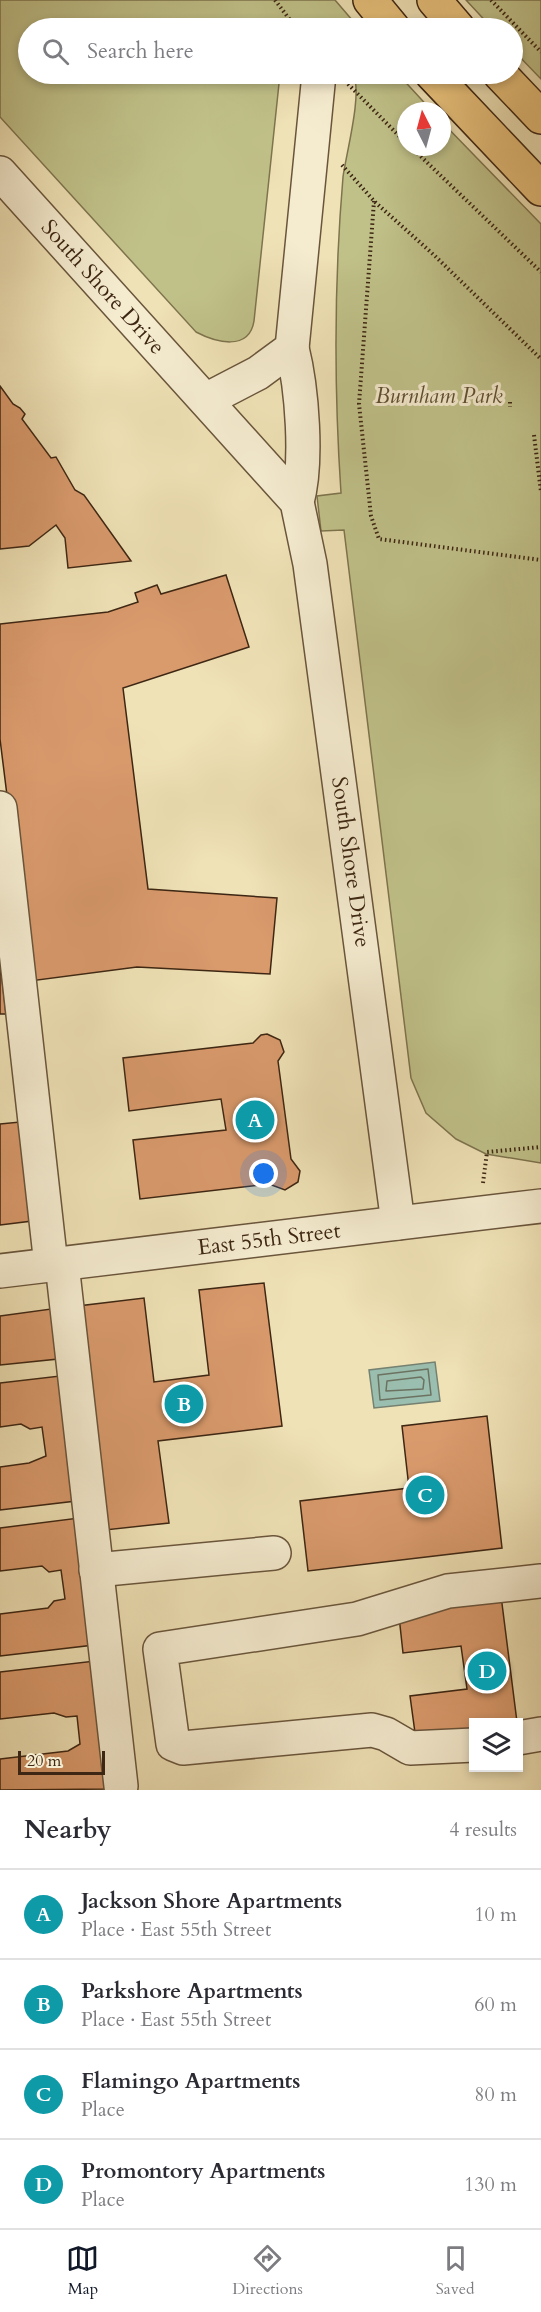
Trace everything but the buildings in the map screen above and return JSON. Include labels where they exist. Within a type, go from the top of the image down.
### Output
[{"type":"highway","points":[[370,0],[385,18]]},
{"type":"highway","points":[[434,0],[449,18]]},
{"type":"highway","points":[[441,84],[541,189]]},
{"type":"highway","points":[[510,84],[541,117]]},
{"type":"street","name":"South Shore Drive","points":[[329,84],[314,134],[292,348],[299,377],[301,440],[297,502],[310,564],[398,1223]]},
{"type":"street","name":"South Shore Drive","points":[[0,173],[297,502]]},
{"type":"street","points":[[206,400],[258,373],[292,348]]},
{"type":"street","points":[[0,808],[13,1052],[57,1265],[121,1786]]},
{"type":"street","name":"East 55th Street","points":[[0,1271],[398,1223],[540,1212]]},
{"type":"street","points":[[96,1570],[274,1553]]},
{"type":"street","points":[[469,1745],[410,1748],[386,1734],[372,1731],[204,1748],[183,1748],[173,1744],[160,1649],[357,1619],[448,1591],[534,1582]]},
{"type":"street","points":[[523,1737],[541,1734]]},
{"type":"path","points":[[275,0],[288,18]]},
{"type":"path","points":[[491,0],[508,18]]},
{"type":"path","points":[[523,33],[541,52]]},
{"type":"path","points":[[340,84],[397,135]]},
{"type":"path","points":[[314,134],[374,201],[435,256],[541,359]]},
{"type":"path","points":[[420,156],[541,272]]},
{"type":"path","points":[[374,201],[359,404],[371,516],[379,539],[541,560]]},
{"type":"path","points":[[534,435],[541,492]]},
{"type":"path","points":[[487,1152],[541,1147]]},
{"type":"green space","points":[[0,0],[335,0],[350,18],[18,18],[18,84],[279,84],[254,321],[251,331],[238,341],[221,341],[196,332],[0,117]]},
{"type":"green space","points":[[466,0],[541,0],[541,79],[523,60],[523,18],[483,18]]},
{"type":"green space","name":"Burnham Park","points":[[356,84],[407,84],[424,102],[397,102],[397,156],[451,156],[451,131],[541,224],[541,1163],[486,1154],[456,1139],[426,1113],[411,1078],[344,530],[321,531],[317,496],[341,493],[336,375],[337,295],[343,177],[355,108]]},
{"type":"water","points":[[435,1362],[440,1401],[374,1408],[369,1370]]},
{"type":"place","name":"Jackson Shore Apartments","points":[[255,1120]]},
{"type":"place","name":"Parkshore Apartments","points":[[184,1404]]},
{"type":"place","name":"Flamingo Apartments","points":[[425,1495]]},
{"type":"place","name":"Promontory Apartments","points":[[487,1671]]}]
